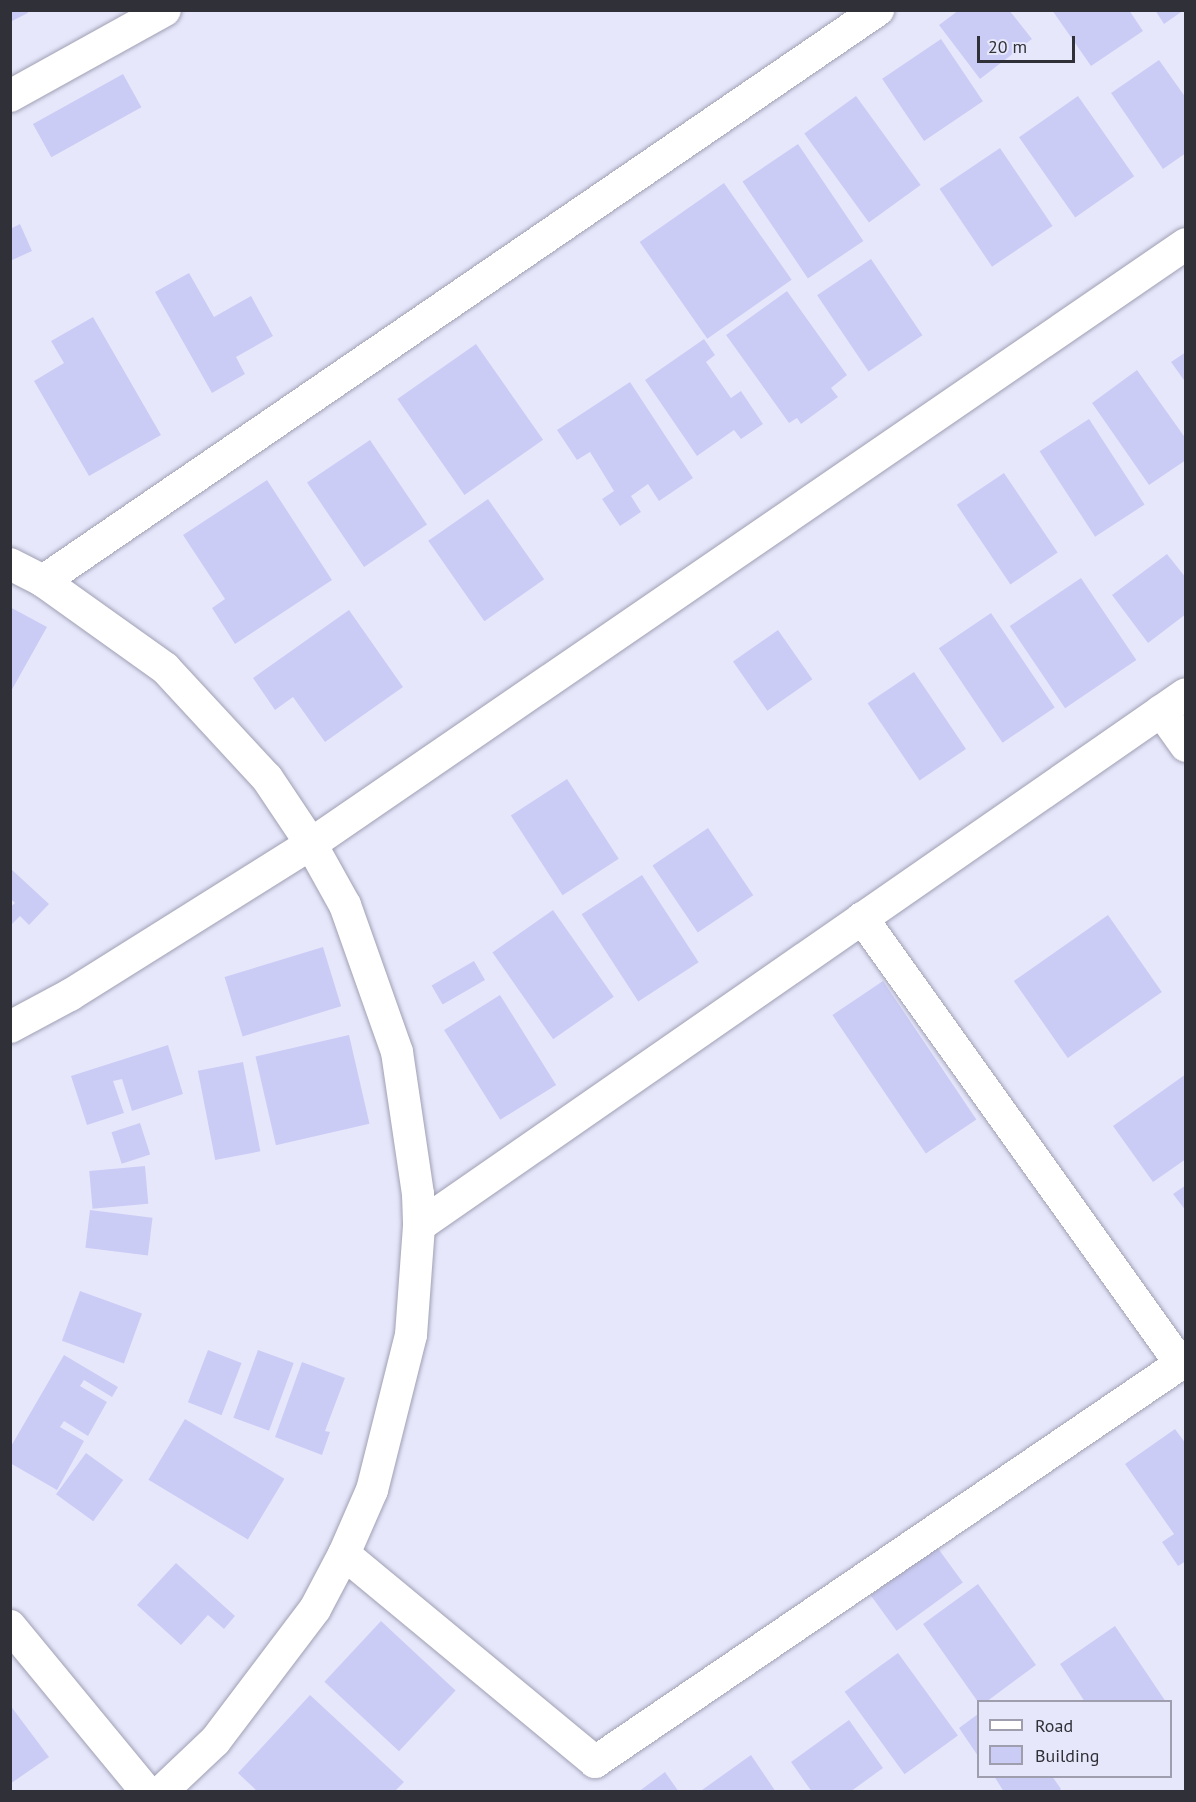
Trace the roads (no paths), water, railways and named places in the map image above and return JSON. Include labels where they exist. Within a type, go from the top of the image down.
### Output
[{"type":"street","points":[[10,96],[165,10]]},
{"type":"street","points":[[26,572],[878,10]]},
{"type":"street","points":[[10,1028],[70,995],[311,844],[1185,244]]},
{"type":"street","points":[[10,544],[26,572],[165,668],[267,778],[311,844],[345,905],[397,1052],[418,1194],[411,1335],[372,1490],[344,1554],[315,1609],[215,1741],[161,1791]]},
{"type":"street","points":[[418,1226],[1173,702],[1185,746]]},
{"type":"street","points":[[344,1554],[595,1762],[1183,1362],[862,918]]},
{"type":"street","points":[[10,1626],[147,1791]]}]
